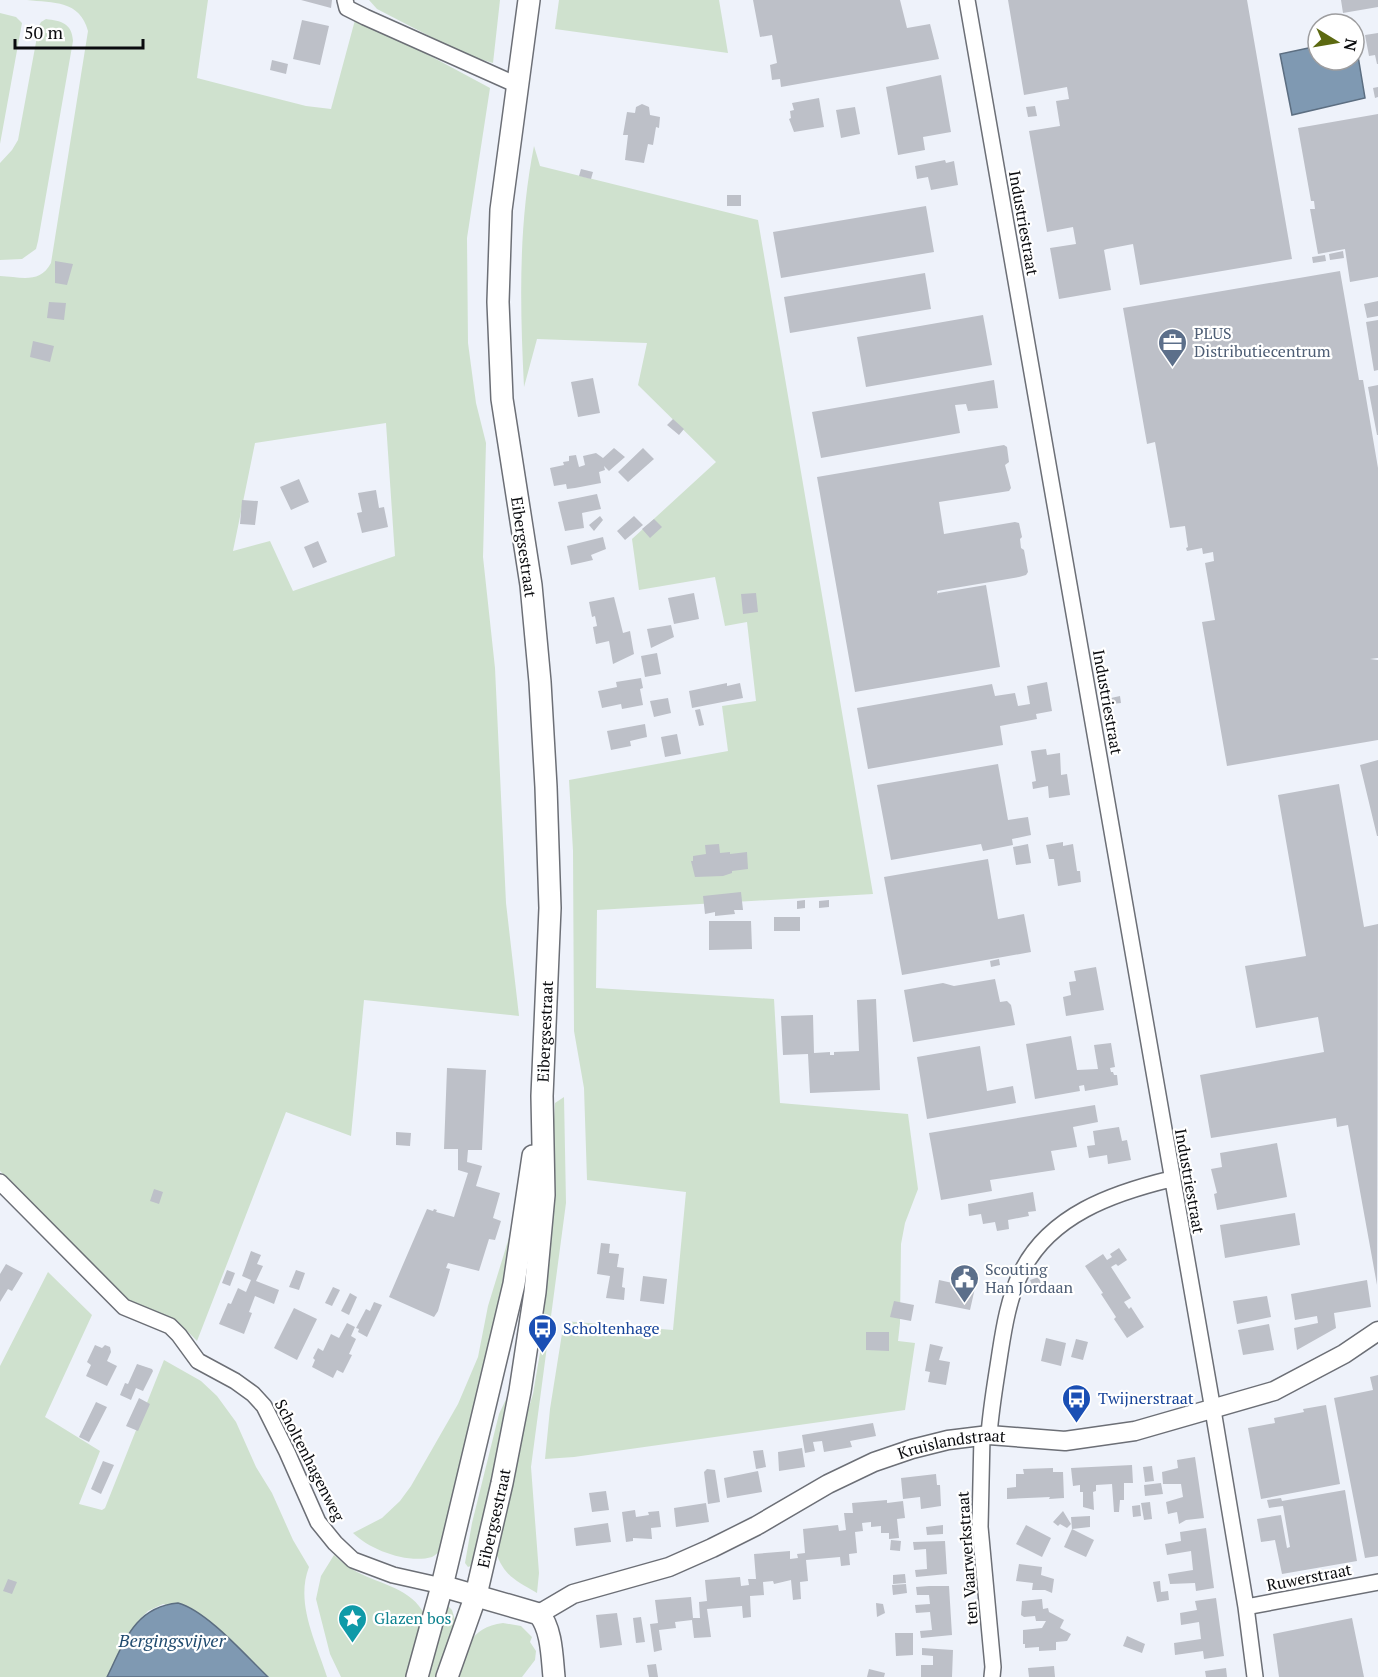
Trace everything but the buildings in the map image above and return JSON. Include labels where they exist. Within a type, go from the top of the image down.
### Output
[{"type":"main road","name":"Eibergsestraat","points":[[447,1677],[476,1595],[502,1483],[535,1292],[544,1195],[542,1096],[550,908],[546,787],[531,585],[502,399],[498,302],[501,210],[529,0]]},
{"type":"main road","name":"Eibergsestraat","points":[[417,1677],[442,1586],[514,1284],[542,1096]]},
{"type":"main road","points":[[442,1586],[539,1614],[544,1620],[554,1677]]},
{"type":"street","points":[[345,0],[347,8],[365,17],[517,85]]},
{"type":"street","name":"Industriestraat","points":[[967,0],[1213,1410]]},
{"type":"street","name":"ten Vaarwerkstraat","points":[[992,1677],[980,1527],[985,1435],[1003,1336],[1020,1273],[1038,1246],[1059,1225],[1083,1211],[1134,1188],[1172,1179]]},
{"type":"street","name":"Scholtenhagenweg","points":[[0,1182],[124,1307],[170,1326],[198,1361],[235,1381],[253,1394],[264,1406],[283,1443],[318,1522],[353,1560],[393,1575],[442,1586]]},
{"type":"street","name":"Kruislandstraat","points":[[539,1614],[573,1594],[669,1567],[712,1548],[756,1526],[828,1484],[874,1462],[939,1442],[985,1435],[1065,1441],[1135,1431],[1274,1391],[1344,1354],[1378,1331]]},
{"type":"street","points":[[1213,1410],[1246,1607],[1255,1677]]},
{"type":"street","name":"Ruwerstraat","points":[[1246,1607],[1378,1582]]},
{"type":"green space","points":[[27,0],[208,0],[197,78],[306,106],[331,109],[355,20],[382,30],[490,88],[467,238],[468,343],[476,403],[486,443],[483,557],[495,668],[506,903],[519,1016],[364,1000],[351,1136],[286,1112],[197,1341],[174,1322],[130,1301],[0,1171],[0,276],[36,277],[47,270],[51,263],[88,31],[84,21],[72,8],[56,3]],"holes":[[[386,423],[395,556],[293,591],[270,541],[233,551],[255,443]]]},
{"type":"green space","points":[[369,0],[500,0],[493,63],[466,55],[377,9]]},
{"type":"green space","points":[[559,0],[719,0],[728,53],[555,29]]},
{"type":"green space","points":[[0,13],[16,17],[22,23],[0,144]]},
{"type":"green space","points":[[46,19],[65,24],[70,30],[73,41],[38,241],[36,249],[22,259],[0,260],[0,163],[18,140],[39,26]]},
{"type":"green space","points":[[534,146],[540,166],[758,220],[873,894],[597,910],[596,988],[774,999],[780,1103],[908,1114],[918,1189],[905,1223],[901,1244],[898,1341],[915,1343],[905,1410],[574,1457],[545,1459],[550,1409],[564,1321],[673,1330],[686,1192],[587,1180],[584,1088],[574,1031],[573,851],[569,780],[728,751],[722,706],[756,701],[747,622],[725,626],[715,577],[639,590],[632,539],[716,462],[638,385],[647,343],[537,339],[524,387],[521,297],[523,236]]},
{"type":"green space","points":[[564,1097],[566,1203],[531,1467],[539,1573],[537,1593],[507,1573],[496,1553],[518,1442],[533,1394],[542,1341],[539,1306],[547,1237],[555,1103]]},
{"type":"green space","points":[[519,1205],[514,1253],[443,1548],[432,1557],[422,1559],[401,1557],[379,1550],[353,1533],[382,1518],[400,1501],[458,1404],[478,1357],[488,1306]]},
{"type":"green space","points":[[48,1272],[92,1315],[45,1417],[100,1451],[79,1504],[102,1510],[105,1508],[164,1360],[201,1381],[217,1396],[236,1422],[256,1467],[272,1493],[293,1540],[309,1567],[304,1594],[306,1608],[327,1677],[268,1677],[205,1617],[163,1604],[148,1611],[138,1621],[107,1677],[0,1677],[0,1366]]},
{"type":"green space","points":[[510,1391],[473,1565],[468,1567],[465,1563],[472,1523],[499,1414]]},
{"type":"green space","points":[[334,1555],[357,1572],[404,1593],[419,1606],[425,1615],[408,1677],[341,1677],[330,1654],[316,1599],[321,1576]]},
{"type":"green space","points":[[448,1606],[455,1620],[438,1677],[424,1677],[442,1609]]},
{"type":"green space","points":[[503,1623],[521,1626],[532,1637],[530,1642],[536,1651],[535,1660],[522,1677],[456,1677],[470,1641],[483,1629]]},
{"type":"water","points":[[1306,49],[1306,72],[1361,72],[1365,98],[1292,115],[1280,54]]},
{"type":"water","name":"Bergingsvijver","points":[[178,1603],[213,1624],[268,1677],[107,1677],[125,1640],[141,1619],[151,1611]]},
{"type":"place","name":"PLUS Distributiecentrum","points":[[1173,368]]},
{"type":"place","name":"Scouting Han Jordaan","points":[[964,1304]]},
{"type":"place","name":"Scholtenhage","points":[[542,1354]]},
{"type":"place","name":"Twijnerstraat","points":[[1077,1424]]},
{"type":"place","name":"Glazen bos","points":[[353,1644]]}]
